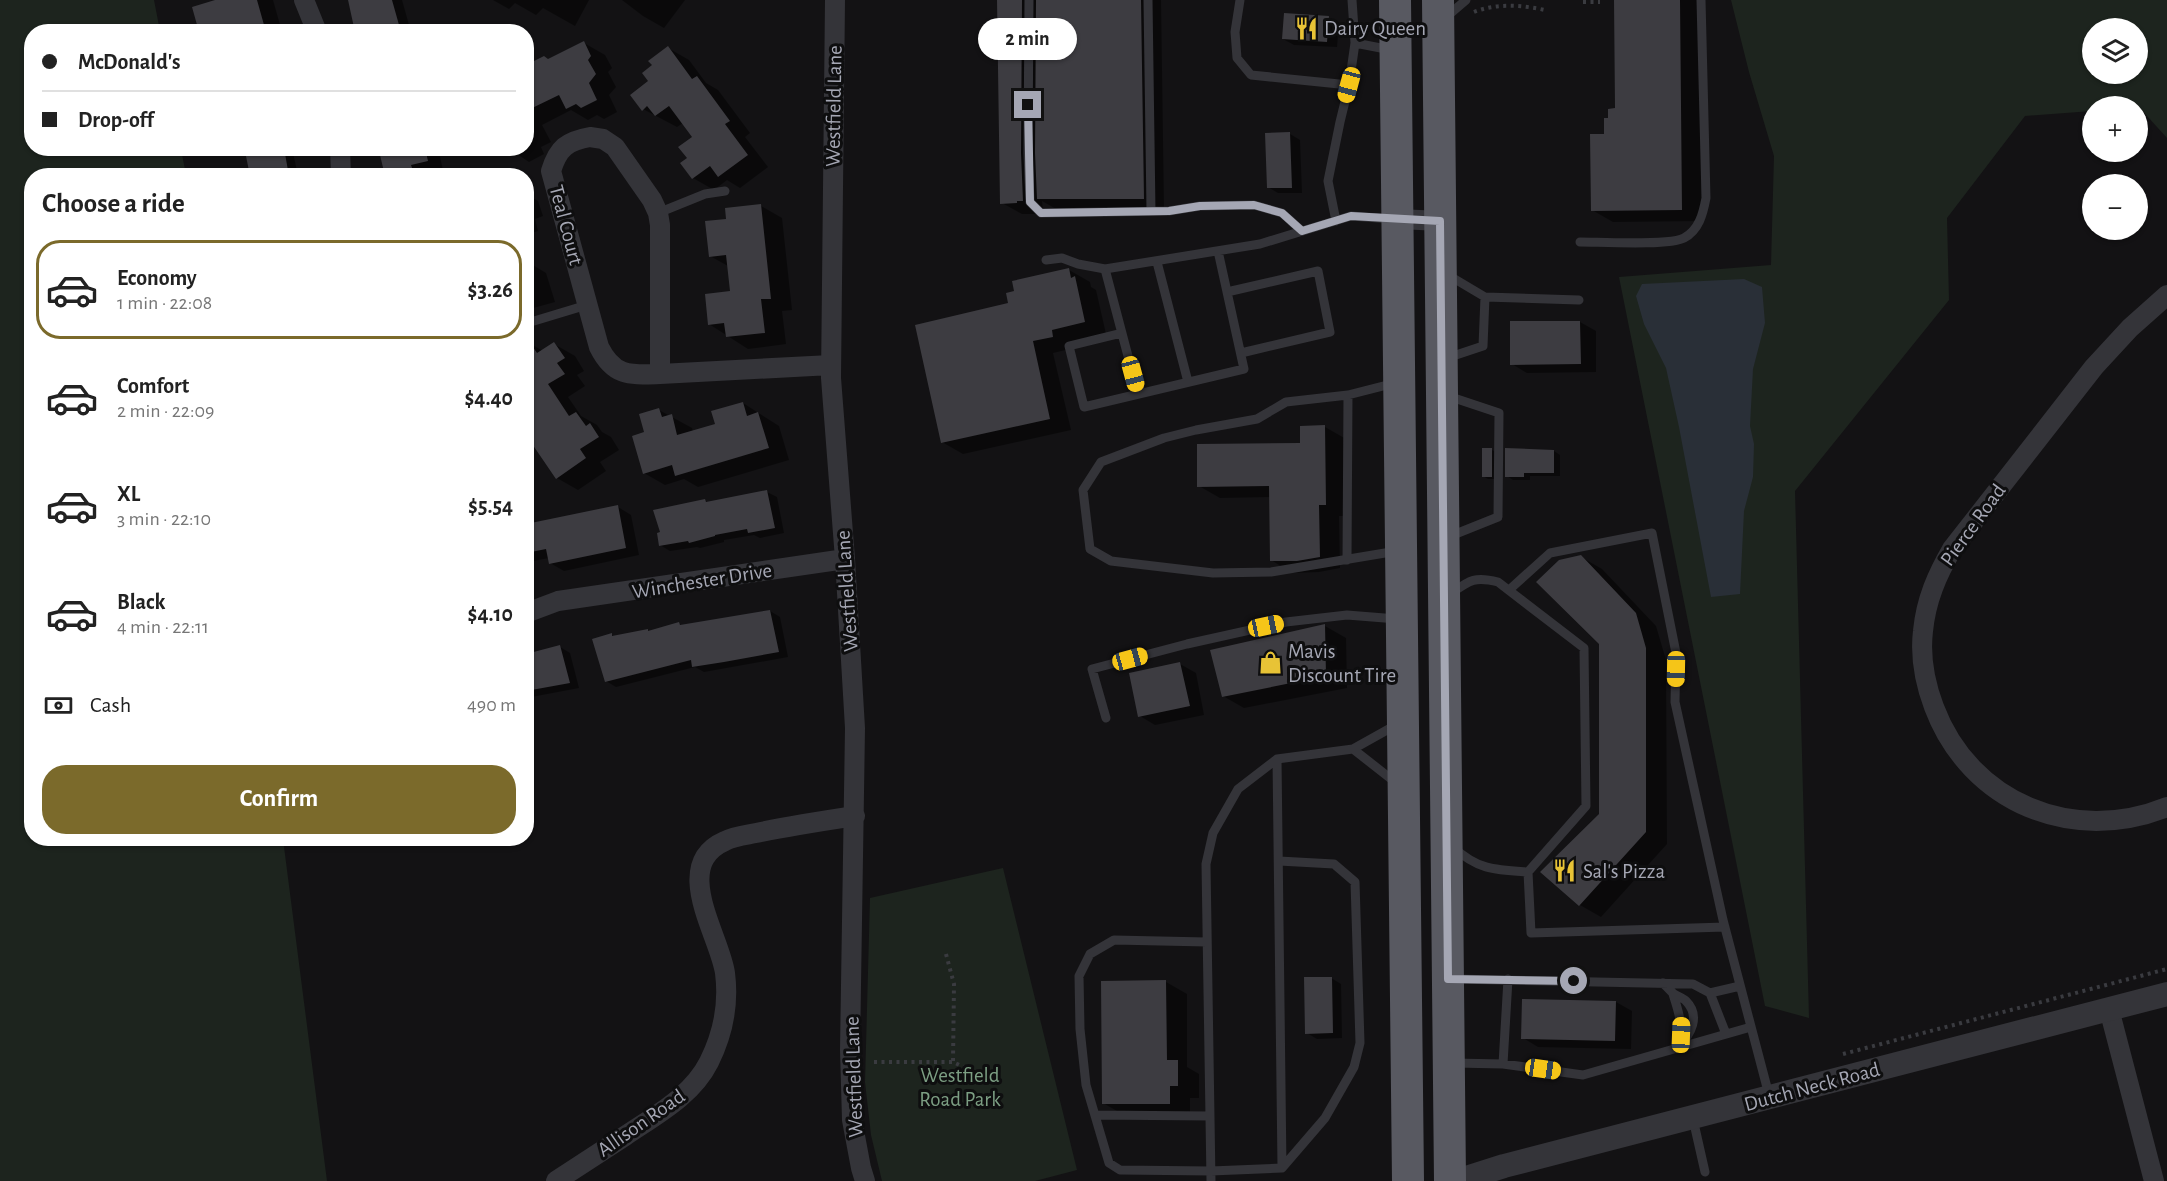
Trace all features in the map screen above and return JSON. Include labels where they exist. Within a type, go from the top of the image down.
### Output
[{"type":"highway","points":[[1395,0],[1408,1181]]},
{"type":"highway","points":[[1438,12],[1450,1181]]},
{"type":"street","points":[[303,0],[303,24]]},
{"type":"street","points":[[303,0],[314,24]]},
{"type":"street","name":"Westfield Lane","points":[[835,0],[831,365],[855,728],[851,1061],[854,1134],[865,1181]]},
{"type":"street","name":"Teal Court","points":[[660,374],[660,225],[658,213],[652,200],[615,147],[603,140],[590,137],[576,139],[564,146],[555,158],[551,171],[599,347],[606,360],[617,370],[631,375],[660,374],[831,365]]},
{"type":"street","points":[[1399,219],[1440,221]]},
{"type":"street","name":"Pierce Road","points":[[2167,295],[2130,328],[2094,367],[1952,549],[1937,576],[1928,602],[1923,632],[1923,662],[1928,692],[1936,713],[1956,750],[1974,771],[2005,795],[2046,814],[2073,820],[2101,822],[2125,819],[2167,807]]},
{"type":"street","name":"Winchester Drive","points":[[534,610],[558,601],[845,559]]},
{"type":"street","name":"Winchester Drive","points":[[534,599],[558,601]]},
{"type":"street","name":"Allison Road","points":[[556,1181],[674,1104],[695,1083],[708,1063],[719,1039],[725,1016],[726,992],[724,970],[700,898],[699,883],[709,854],[716,846],[730,839],[855,816]]},
{"type":"street","name":"Dutch Neck Road","points":[[1457,1181],[1504,1166],[2167,994]]},
{"type":"street","points":[[2109,1009],[2154,1181]]},
{"type":"lane","points":[[1029,0],[1030,202],[1041,213],[1169,211],[1200,206],[1254,205],[1282,213],[1302,231]]},
{"type":"lane","points":[[1148,0],[1151,211]]},
{"type":"lane","points":[[1240,0],[1235,32],[1237,58],[1251,75],[1349,85]]},
{"type":"lane","points":[[1336,221],[1328,181],[1349,85],[1355,43],[1352,0]]},
{"type":"lane","points":[[1438,12],[1466,0]]},
{"type":"lane","points":[[1580,242],[1667,242],[1683,238],[1696,228],[1703,214],[1706,198],[1701,0]]},
{"type":"lane","points":[[1355,43],[1396,51]]},
{"type":"lane","points":[[658,213],[705,194],[725,191]]},
{"type":"lane","points":[[1046,260],[1062,258],[1078,264],[1105,269],[1260,244],[1351,216],[1399,219]]},
{"type":"lane","points":[[1122,333],[1069,346],[1084,407],[1244,369],[1218,251]]},
{"type":"lane","points":[[1157,262],[1188,382]]},
{"type":"lane","points":[[1105,269],[1138,394]]},
{"type":"lane","points":[[1441,270],[1485,297],[1579,300]]},
{"type":"lane","points":[[1227,292],[1318,271],[1330,332],[1241,353]]},
{"type":"lane","points":[[1442,359],[1483,346],[1485,297]]},
{"type":"lane","points":[[534,321],[587,305]]},
{"type":"lane","points":[[1400,382],[1348,395],[1286,402],[1257,419],[1164,438],[1101,462],[1083,490],[1090,549],[1110,561],[1212,573],[1271,572],[1402,550]]},
{"type":"lane","points":[[1442,394],[1498,413],[1498,517],[1443,539]]},
{"type":"lane","points":[[1347,560],[1348,395]]},
{"type":"lane","points":[[1509,590],[1550,554],[1652,533],[1676,653],[1675,702],[1725,927],[1770,1098]]},
{"type":"lane","points":[[1443,598],[1468,582],[1483,578],[1498,582],[1584,648],[1586,806],[1528,872],[1531,933],[1725,927]]},
{"type":"lane","points":[[1106,718],[1092,669],[1187,644],[1286,622],[1347,615],[1403,620]]},
{"type":"lane","points":[[1211,1176],[1206,864],[1213,833],[1238,789],[1277,759],[1353,749],[1404,721]]},
{"type":"lane","points":[[1353,749],[1404,789]]},
{"type":"lane","points":[[1277,759],[1282,1168]]},
{"type":"lane","points":[[1446,840],[1464,857],[1477,865],[1491,870],[1528,872]]},
{"type":"lane","points":[[1207,942],[1114,940],[1089,954],[1079,976],[1080,1029],[1086,1085],[1109,1163],[1120,1170],[1211,1176],[1282,1168],[1325,1118],[1354,1067],[1360,1043],[1355,882],[1334,864],[1279,861]]},
{"type":"lane","points":[[1448,979],[1693,984],[1710,993],[1726,1034]]},
{"type":"lane","points":[[1503,1064],[1508,979]]},
{"type":"lane","points":[[1663,983],[1673,994],[1686,1001],[1692,1010],[1694,1023],[1687,1039],[1676,1048]]},
{"type":"lane","points":[[1710,993],[1740,986]]},
{"type":"lane","points":[[1449,1063],[1503,1064],[1583,1075],[1751,1027]]},
{"type":"lane","points":[[1095,1115],[1210,1116]]},
{"type":"lane","points":[[1693,1117],[1705,1172]]},
{"type":"path","points":[[1582,2],[1600,2]]},
{"type":"path","points":[[1470,14],[1483,8],[1497,7],[1526,6],[1545,10]]},
{"type":"path","points":[[946,954],[954,984],[954,1062]]},
{"type":"path","points":[[1833,1056],[2167,969]]},
{"type":"path","points":[[873,1062],[954,1062],[966,1068],[971,1079]]},
{"type":"green space","points":[[0,0],[154,0],[159,24],[24,24],[24,156],[182,156],[185,168],[24,168],[24,846],[284,846],[327,1181],[0,1181]]},
{"type":"green space","points":[[1731,0],[2167,0],[2167,138],[2148,117],[2148,96],[2082,96],[2082,112],[2025,116],[1947,218],[1949,300],[1795,491],[1809,1018],[1765,1006],[1619,277],[1771,265],[1774,156]]},
{"type":"green space","name":"Westfield Road Park","points":[[1003,868],[1077,1170],[1035,1181],[882,1181],[871,1135],[865,1082],[870,898]]},
{"type":"shaded area","points":[[1744,279],[1762,287],[1765,323],[1753,369],[1750,426],[1754,444],[1753,477],[1744,511],[1740,594],[1711,597],[1666,368],[1644,324],[1636,296],[1642,284]]},
{"type":"building","points":[[215,0],[257,0],[264,24],[197,24],[192,7]]},
{"type":"building","points":[[348,0],[392,0],[399,24],[353,24]]},
{"type":"building","points":[[997,0],[1022,0],[1023,201],[1000,204]]},
{"type":"building","points":[[1036,0],[1141,0],[1144,199],[1037,199]]},
{"type":"building","points":[[1614,0],[1680,0],[1682,210],[1591,211],[1590,134],[1604,134],[1604,118],[1608,118],[1608,109],[1615,108]]},
{"type":"building","name":"Dairy Queen","points":[[1284,13],[1329,16],[1327,42],[1282,39]]},
{"type":"building","points":[[584,41],[591,56],[588,60],[596,74],[589,83],[597,100],[581,108],[576,104],[566,109],[559,95],[534,107],[534,61],[544,56],[548,59]]},
{"type":"building","points":[[668,46],[692,79],[697,76],[730,121],[725,124],[748,155],[718,177],[710,166],[692,179],[680,163],[687,158],[678,147],[692,137],[669,106],[655,116],[647,106],[642,111],[630,95],[648,81],[642,73],[652,65],[648,61]]},
{"type":"building","points":[[1290,132],[1292,188],[1267,188],[1265,133]]},
{"type":"building","points":[[246,156],[285,156],[288,168],[248,168]]},
{"type":"building","points":[[380,156],[427,156],[428,161],[411,165],[412,168],[383,168]]},
{"type":"building","points":[[761,204],[771,299],[761,299],[765,333],[726,337],[724,323],[708,325],[705,294],[730,291],[726,255],[709,257],[705,221],[726,219],[725,208]]},
{"type":"building","points":[[1069,268],[1071,278],[1075,276],[1085,322],[1052,330],[1053,337],[1033,341],[1050,419],[941,443],[915,325],[1008,303],[1006,293],[1014,291],[1012,281]]},
{"type":"building","points":[[1510,321],[1580,321],[1581,364],[1510,365]]},
{"type":"building","points":[[554,342],[565,358],[557,363],[565,374],[548,384],[569,416],[576,412],[586,426],[590,423],[599,437],[580,449],[586,458],[556,479],[534,447],[534,349],[537,353]]},
{"type":"building","points":[[743,402],[747,416],[758,412],[769,448],[675,476],[672,465],[643,474],[632,436],[644,432],[639,414],[659,408],[662,417],[672,414],[677,435],[715,424],[711,411]]},
{"type":"building","points":[[1325,425],[1326,505],[1319,505],[1320,557],[1297,561],[1270,561],[1269,486],[1197,487],[1197,444],[1300,443],[1300,426]]},
{"type":"building","points":[[1482,448],[1492,448],[1492,477],[1482,477]]},
{"type":"building","points":[[1505,448],[1554,450],[1554,473],[1524,473],[1524,477],[1505,477]]},
{"type":"building","points":[[767,490],[775,528],[748,533],[747,529],[689,543],[688,541],[659,546],[657,533],[660,532],[653,510],[705,499],[706,502]]},
{"type":"building","points":[[618,505],[626,548],[549,564],[546,549],[534,551],[534,522]]},
{"type":"building","points":[[1581,555],[1636,613],[1646,648],[1646,832],[1579,906],[1540,872],[1599,814],[1599,644],[1536,582],[1559,560]]},
{"type":"building","points":[[770,610],[779,652],[692,667],[691,660],[605,682],[592,639],[612,633],[612,636],[648,629],[648,631],[679,622],[680,625]]},
{"type":"building","name":"Mavis Discount Tire","points":[[1325,624],[1326,676],[1222,697],[1210,650]]},
{"type":"building","points":[[560,645],[570,683],[534,690],[534,652]]},
{"type":"building","points":[[1180,662],[1190,706],[1138,717],[1129,673]]},
{"type":"building","points":[[1304,977],[1332,977],[1333,1033],[1305,1034]]},
{"type":"building","points":[[1166,980],[1167,1060],[1178,1060],[1178,1086],[1170,1086],[1170,1104],[1102,1104],[1101,981]]},
{"type":"building","points":[[1522,999],[1616,1001],[1615,1041],[1521,1039]]},
{"type":"place","name":"Dairy Queen","points":[[1306,28]]},
{"type":"place","name":"Mavis Discount Tire","points":[[1270,663]]},
{"type":"place","name":"Sal's Pizza","points":[[1565,871]]},
{"type":"route","points":[[1028,105],[1030,202],[1041,213],[1169,211],[1200,206],[1254,205],[1282,213],[1302,231],[1351,216],[1440,221],[1448,979],[1574,981]]}]
